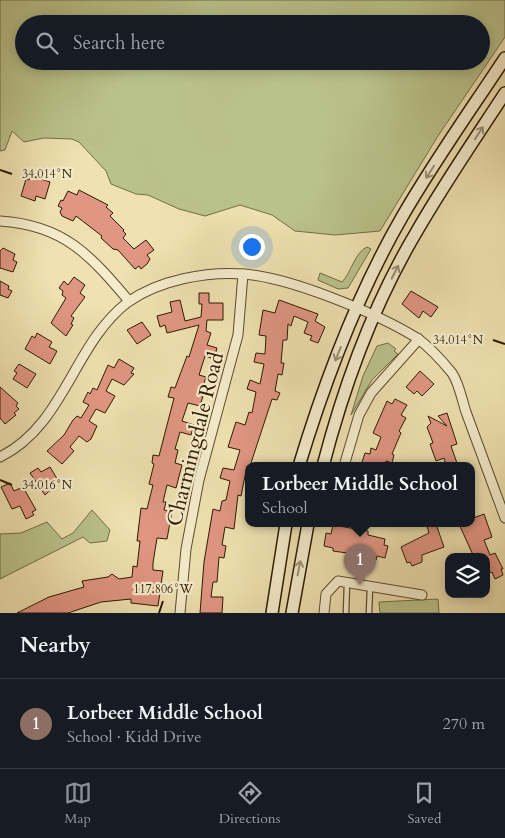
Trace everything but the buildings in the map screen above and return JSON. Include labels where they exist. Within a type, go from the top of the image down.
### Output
[{"type":"main road","points":[[300,462],[319,400],[356,309],[401,218],[505,58]]},
{"type":"main road","points":[[324,462],[345,395],[373,316],[416,231],[505,94]]},
{"type":"main road","points":[[272,613],[286,527]]},
{"type":"main road","points":[[292,613],[307,527]]},
{"type":"street","points":[[0,222],[25,223],[61,236],[89,255],[129,302]]},
{"type":"street","points":[[0,457],[30,436],[43,423],[107,321],[129,302],[155,288],[184,279],[215,274],[243,274],[283,281],[373,316],[419,339],[452,374],[505,518]]},
{"type":"street","name":"Charmingdale Road","points":[[180,613],[186,549],[198,480],[238,335],[243,274]]},
{"type":"street","points":[[345,462],[359,415],[371,393],[419,339]]},
{"type":"street","points":[[324,613],[326,594],[338,581],[422,595]]},
{"type":"lane","points":[[346,613],[347,583]]},
{"type":"lane","points":[[369,613],[370,587]]},
{"type":"green space","points":[[0,0],[505,0],[505,37],[490,59],[490,15],[15,15],[15,70],[483,70],[438,136],[380,231],[335,235],[295,231],[272,215],[240,205],[205,216],[179,209],[148,195],[136,194],[111,184],[106,171],[79,142],[72,139],[44,138],[24,142],[12,131],[5,150],[0,151]]},
{"type":"green space","points":[[367,247],[371,249],[348,288],[338,289],[318,280],[320,273],[342,282],[359,253]]},
{"type":"green space","points":[[388,343],[396,349],[394,351],[398,354],[372,380],[351,415],[363,376],[377,346]]},
{"type":"green space","points":[[92,510],[110,530],[107,541],[90,543],[83,537],[0,579],[0,534],[21,533],[47,522],[62,539],[73,533]]},
{"type":"green space","points":[[438,599],[439,613],[380,613],[379,602]]},
{"type":"place","name":"Lorbeer Middle School","points":[[360,585]]}]
